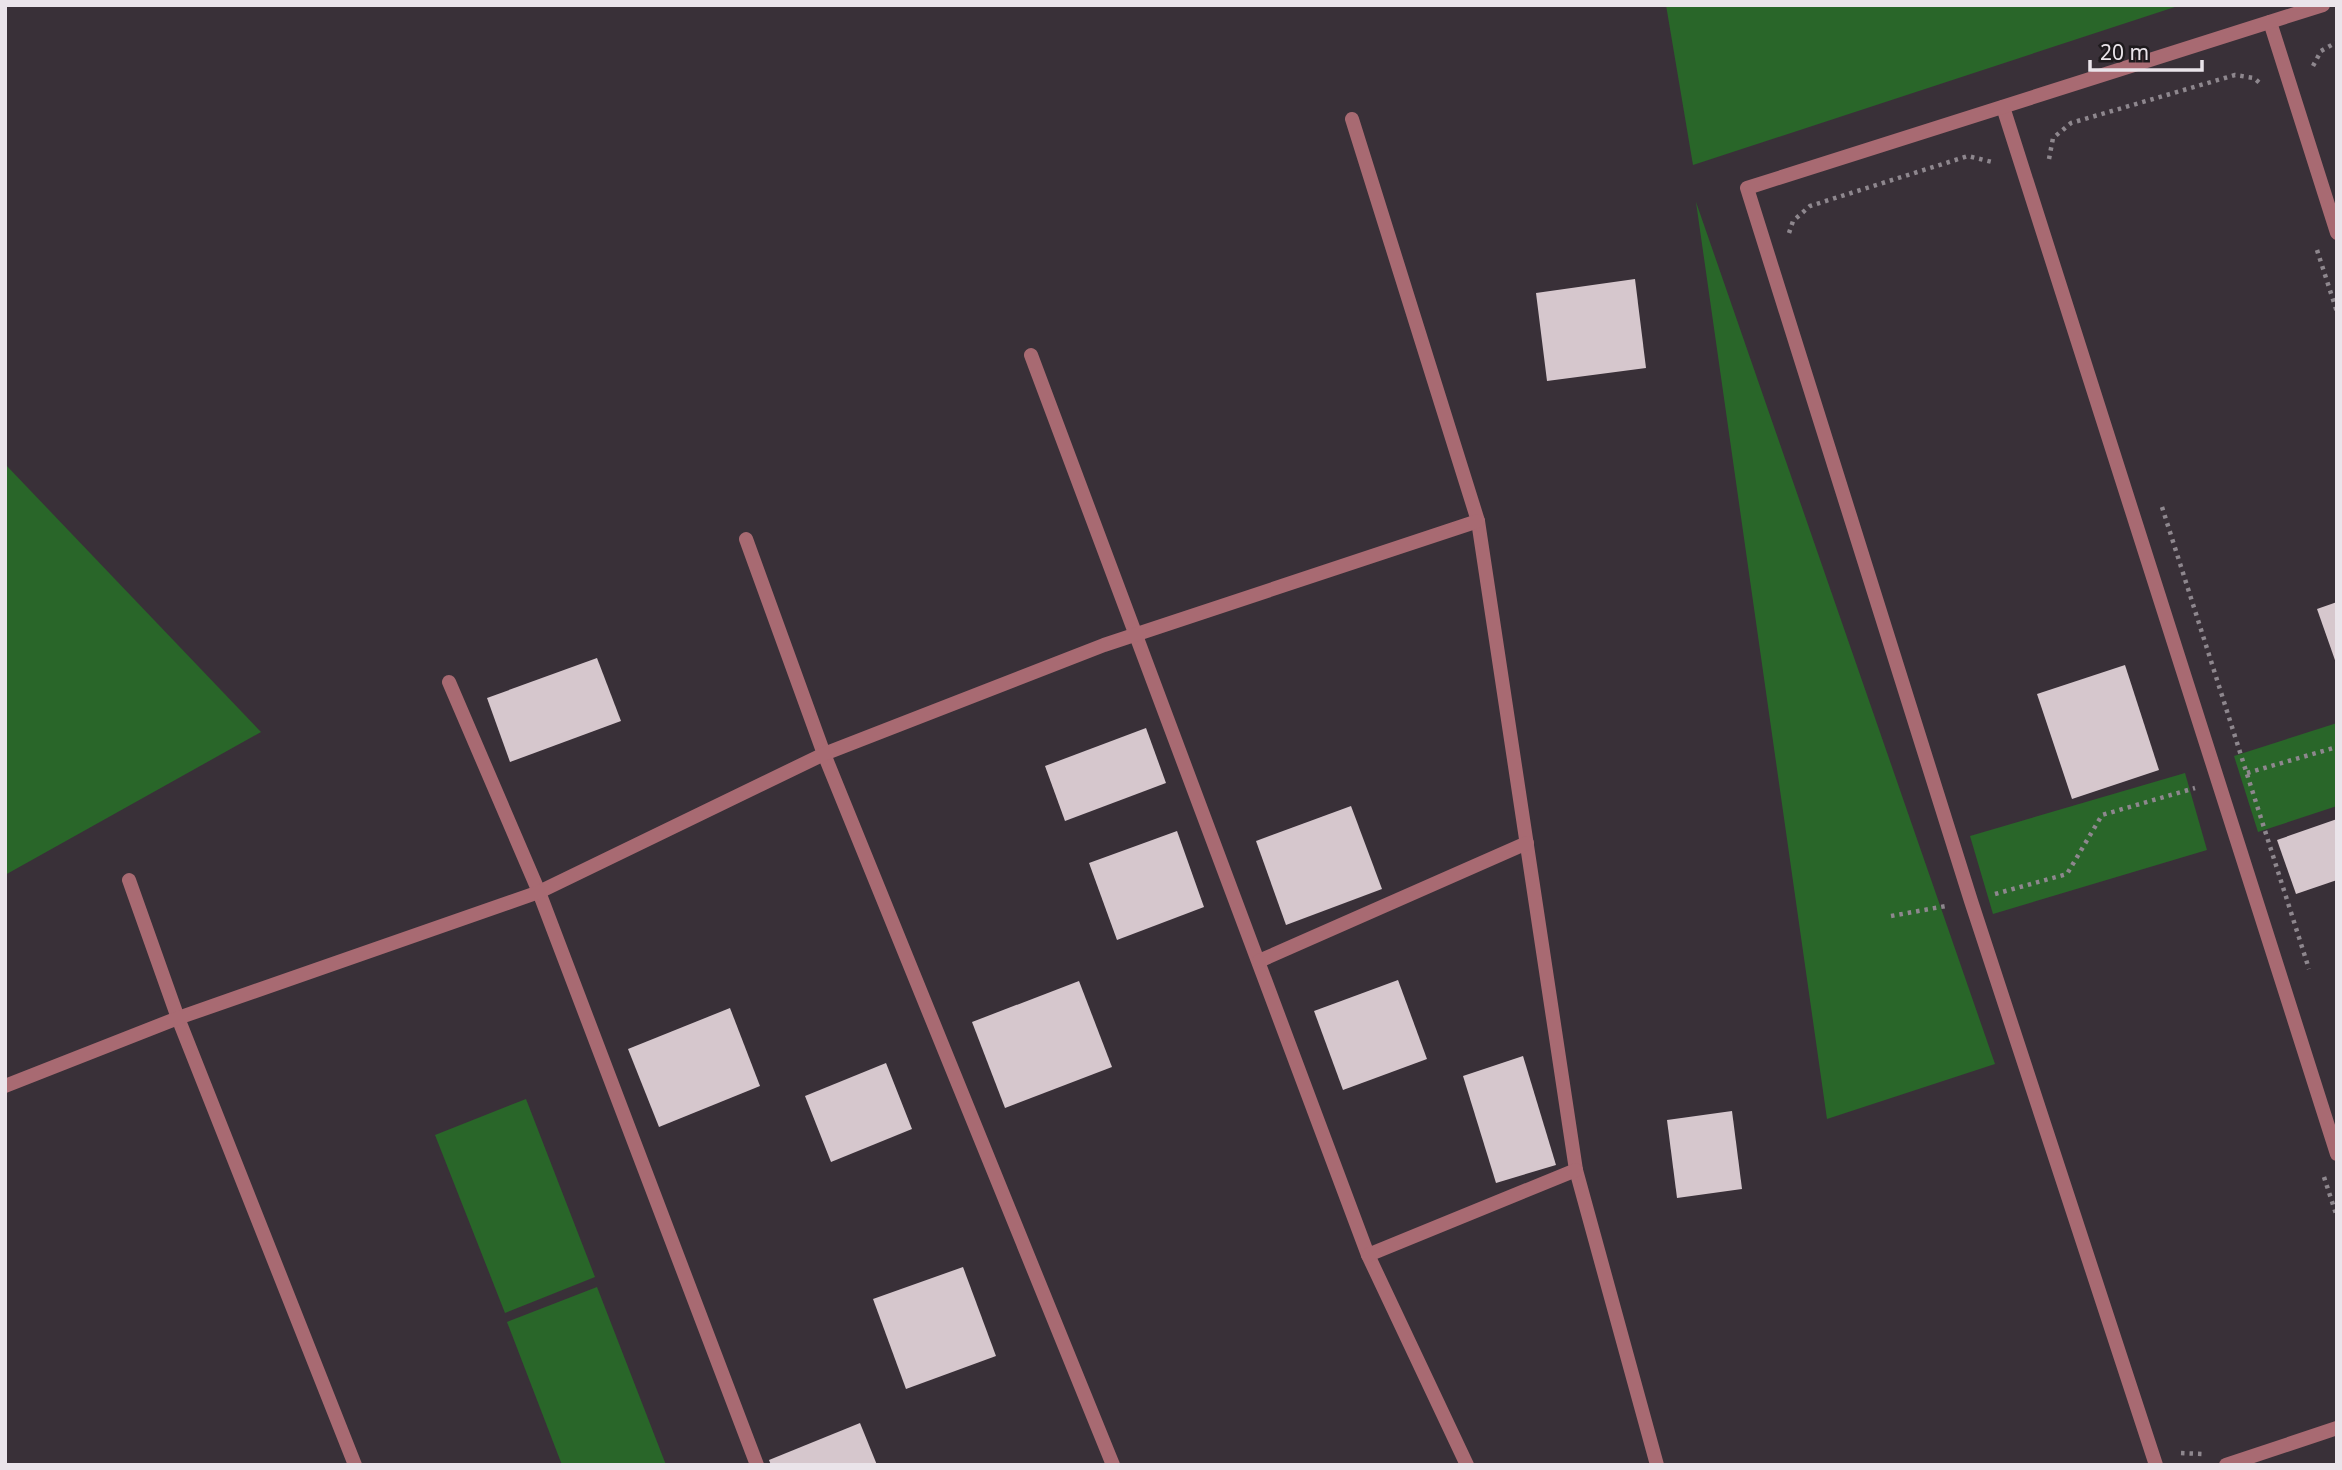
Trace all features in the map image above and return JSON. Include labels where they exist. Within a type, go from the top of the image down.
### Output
[{"type":"street","points":[[2156,1465],[1971,901],[1747,188],[2323,5]]},
{"type":"street","points":[[2270,22],[2337,233]]},
{"type":"street","points":[[2003,107],[2337,1154]]},
{"type":"street","points":[[1352,119],[1478,521],[1576,1170],[1657,1465]]},
{"type":"street","points":[[1031,355],[1368,1255],[1467,1465]]},
{"type":"street","points":[[5,1086],[178,1018],[538,892],[824,754],[1137,635],[1478,521]]},
{"type":"street","points":[[746,539],[824,754],[1113,1465]]},
{"type":"street","points":[[449,682],[538,892],[757,1465]]},
{"type":"street","points":[[1259,961],[1527,843]]},
{"type":"street","points":[[128,880],[178,1018],[355,1465]]},
{"type":"street","points":[[1368,1255],[1576,1170]]},
{"type":"street","points":[[2226,1465],[2337,1428]]},
{"type":"path","points":[[2050,165],[2049,146],[2053,138],[2071,123],[2235,75],[2254,78],[2267,95]]},
{"type":"path","points":[[1788,242],[1793,221],[1810,206],[1968,156],[1989,160],[1995,165]]},
{"type":"path","points":[[2316,248],[2337,312]]},
{"type":"path","points":[[2158,496],[2313,981]]},
{"type":"path","points":[[1993,895],[2067,874],[2102,815],[2337,747]]},
{"type":"path","points":[[1989,882],[1997,908]]},
{"type":"path","points":[[1891,916],[1971,901]]},
{"type":"path","points":[[2175,1450],[2193,1455],[2215,1450]]},
{"type":"green space","points":[[1666,5],[2181,5],[1693,165]]},
{"type":"green space","points":[[1696,202],[1995,1064],[1827,1119]]},
{"type":"green space","points":[[5,464],[261,732],[5,875]]},
{"type":"green space","points":[[2337,723],[2337,806],[2258,832],[2234,756]]},
{"type":"green space","points":[[2185,773],[2207,850],[1993,914],[1970,836]]},
{"type":"green space","points":[[526,1099],[595,1277],[505,1313],[435,1135]]},
{"type":"green space","points":[[597,1287],[666,1465],[562,1465],[507,1322]]},
{"type":"building","points":[[1635,279],[1646,368],[1547,381],[1536,293]]},
{"type":"building","points":[[2337,602],[2337,663],[2336,663],[2317,609]]},
{"type":"building","points":[[597,658],[621,721],[510,762],[487,698]]},
{"type":"building","points":[[2125,665],[2159,770],[2072,799],[2037,694]]},
{"type":"building","points":[[1146,728],[1166,783],[1065,821],[1045,766]]},
{"type":"building","points":[[1351,806],[1382,889],[1286,925],[1256,841]]},
{"type":"building","points":[[2337,819],[2337,880],[2296,894],[2277,840]]},
{"type":"building","points":[[1177,831],[1204,907],[1117,940],[1089,863]]},
{"type":"building","points":[[1398,980],[1427,1059],[1343,1090],[1314,1011]]},
{"type":"building","points":[[1079,981],[1112,1067],[1005,1108],[972,1022]]},
{"type":"building","points":[[730,1008],[760,1086],[659,1127],[628,1049]]},
{"type":"building","points":[[1523,1056],[1556,1165],[1496,1183],[1463,1076]]},
{"type":"building","points":[[886,1063],[912,1129],[831,1162],[805,1096]]},
{"type":"building","points":[[1732,1111],[1742,1189],[1677,1198],[1667,1120]]},
{"type":"building","points":[[963,1267],[996,1356],[906,1389],[873,1299]]},
{"type":"building","points":[[860,1423],[877,1465],[771,1465],[769,1460]]}]
